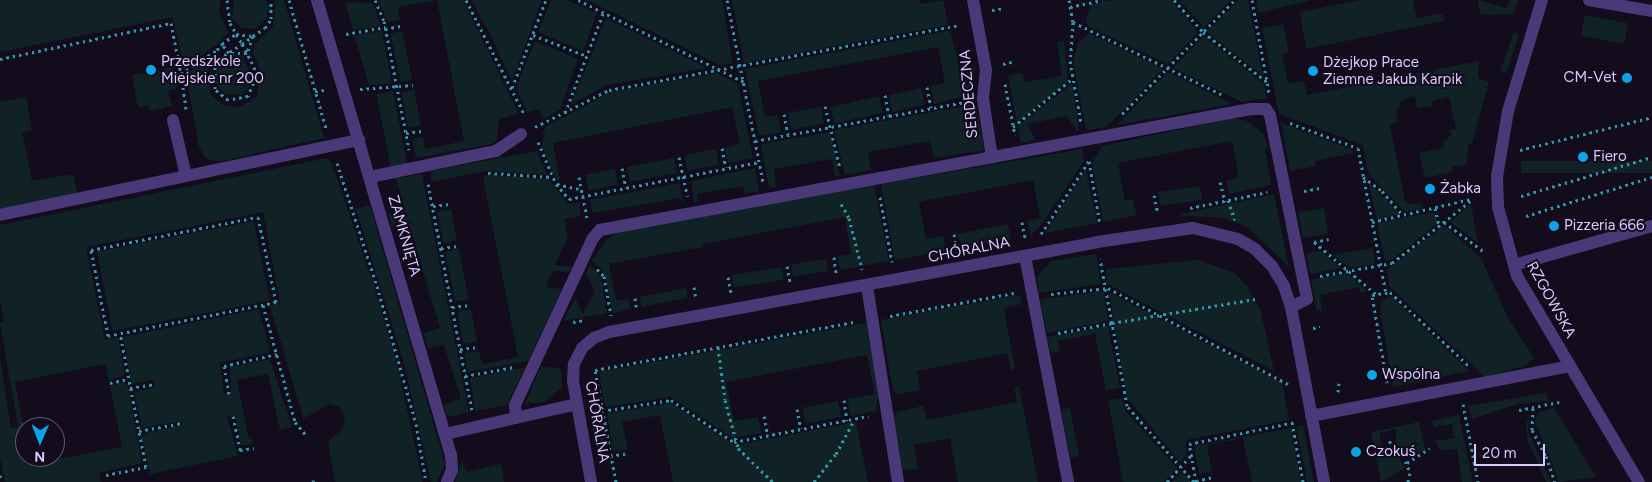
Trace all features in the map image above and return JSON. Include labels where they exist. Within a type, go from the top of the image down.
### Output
[{"type":"street","name":"ZAMKNIĘTA","points":[[317,0],[452,463],[447,482]]},
{"type":"street","name":"SERDECZNA","points":[[973,0],[986,70],[983,99],[992,157]]},
{"type":"street","name":"RZGOWSKA","points":[[1542,0],[1508,111],[1500,148],[1498,207],[1514,265],[1570,366],[1639,482]]},
{"type":"street","points":[[1589,0],[1652,11]]},
{"type":"street","points":[[516,418],[515,405],[593,238],[608,227],[1251,109],[1268,112],[1303,279],[1307,299],[1291,307]]},
{"type":"street","points":[[173,120],[186,176]]},
{"type":"street","points":[[370,177],[496,151],[526,131]]},
{"type":"street","points":[[0,215],[359,140]]},
{"type":"street","points":[[1514,265],[1652,226]]},
{"type":"street","name":"CHÓRALNA","points":[[591,482],[573,381],[574,364],[582,348],[609,332],[867,286],[1097,242],[1192,228],[1238,239],[1255,249],[1272,266],[1284,286],[1291,307],[1324,482]]},
{"type":"street","points":[[1026,256],[1068,482]]},
{"type":"street","points":[[867,286],[888,403],[886,413],[898,482]]},
{"type":"street","points":[[1312,417],[1570,366]]},
{"type":"street","points":[[444,434],[516,418],[578,409]]},
{"type":"path","points":[[227,0],[226,13],[236,34],[242,44],[247,53],[254,67],[254,88],[248,96],[228,100],[215,89],[213,81],[215,66],[229,53],[242,44],[253,36],[271,19],[271,0]]},
{"type":"path","points":[[288,0],[331,146],[377,286],[416,424],[426,482]]},
{"type":"path","points":[[375,0],[385,28],[406,133],[419,167],[429,185],[476,426]]},
{"type":"path","points":[[466,0],[512,89],[526,131],[556,184],[569,199],[759,162]]},
{"type":"path","points":[[512,89],[546,0]]},
{"type":"path","points":[[578,0],[604,11],[744,82]]},
{"type":"path","points":[[728,0],[766,198]]},
{"type":"path","points":[[1069,0],[1073,22],[1070,61],[1100,227]]},
{"type":"path","points":[[1070,7],[1102,0]]},
{"type":"path","points":[[1174,0],[1203,32],[1267,82]]},
{"type":"path","points":[[1252,0],[1270,97],[1268,112],[1358,148],[1386,293]]},
{"type":"path","points":[[990,10],[1004,8]]},
{"type":"path","points":[[564,113],[604,11]]},
{"type":"path","points":[[526,131],[609,90],[977,22]]},
{"type":"path","points":[[1073,22],[1251,109]]},
{"type":"path","points":[[0,59],[172,23],[188,108],[173,120]]},
{"type":"path","points":[[385,28],[401,26]]},
{"type":"path","points":[[181,74],[236,34],[253,36]]},
{"type":"path","points":[[533,35],[587,56]]},
{"type":"path","points":[[247,53],[253,36]]},
{"type":"path","points":[[222,44],[229,53]]},
{"type":"path","points":[[229,53],[247,53]]},
{"type":"path","points":[[1000,64],[1012,62]]},
{"type":"path","points":[[1013,127],[1073,78]]},
{"type":"path","points":[[927,87],[931,108]]},
{"type":"path","points":[[885,95],[889,116]]},
{"type":"path","points":[[755,141],[983,99]]},
{"type":"path","points":[[825,106],[844,183]]},
{"type":"path","points":[[784,114],[788,135]]},
{"type":"path","points":[[1500,148],[1521,150],[1652,117]]},
{"type":"path","points":[[406,133],[422,131]]},
{"type":"path","points":[[722,148],[726,168]]},
{"type":"path","points":[[679,157],[690,211]]},
{"type":"path","points":[[1521,196],[1652,157]]},
{"type":"path","points":[[622,168],[626,188]]},
{"type":"path","points":[[480,174],[553,177]]},
{"type":"path","points":[[1363,176],[1382,191],[1403,215]]},
{"type":"path","points":[[579,177],[593,238]]},
{"type":"path","points":[[1526,216],[1652,177]]},
{"type":"path","points":[[876,178],[893,264],[885,265]]},
{"type":"path","points":[[1220,182],[1225,201]]},
{"type":"path","points":[[429,185],[437,183]]},
{"type":"path","points":[[556,184],[582,190]]},
{"type":"path","points":[[822,187],[838,200],[849,218],[862,269]]},
{"type":"path","points":[[1154,195],[1158,215]]},
{"type":"path","points":[[1303,279],[1392,263],[1473,199],[1372,222]]},
{"type":"path","points":[[433,206],[450,204]]},
{"type":"path","points":[[1435,208],[1439,226]]},
{"type":"path","points":[[258,217],[276,302],[263,305],[108,336],[91,250],[258,217]]},
{"type":"path","points":[[1022,222],[1025,241]]},
{"type":"path","points":[[1444,222],[1483,251]]},
{"type":"path","points":[[954,234],[958,254]]},
{"type":"path","points":[[1097,242],[1127,406],[1180,467],[1196,482]]},
{"type":"path","points":[[1313,242],[1377,294]]},
{"type":"path","points":[[441,248],[458,246]]},
{"type":"path","points":[[585,257],[604,276],[611,315]]},
{"type":"path","points":[[834,257],[836,274]]},
{"type":"path","points":[[787,266],[790,282]]},
{"type":"path","points":[[853,271],[869,268]]},
{"type":"path","points":[[827,275],[845,272]]},
{"type":"path","points":[[728,277],[731,293]]},
{"type":"path","points":[[780,284],[799,281]]},
{"type":"path","points":[[694,287],[696,300]]},
{"type":"path","points":[[616,482],[595,370],[873,319],[1032,293],[1105,288],[1157,313],[1288,384],[1290,393]]},
{"type":"path","points":[[722,295],[741,292]]},
{"type":"path","points":[[1391,400],[1372,295],[1377,294],[1390,292],[1486,382]]},
{"type":"path","points":[[635,298],[637,311]]},
{"type":"path","points":[[688,301],[705,298]]},
{"type":"path","points":[[1040,337],[1157,313],[1255,299]]},
{"type":"path","points":[[263,305],[295,422],[305,434]]},
{"type":"path","points":[[452,308],[470,305]]},
{"type":"path","points":[[629,312],[646,309]]},
{"type":"path","points":[[601,317],[620,314]]},
{"type":"path","points":[[552,326],[591,319]]},
{"type":"path","points":[[1312,328],[1320,327]]},
{"type":"path","points":[[106,475],[146,467],[120,333]]},
{"type":"path","points":[[460,349],[478,347]]},
{"type":"path","points":[[718,347],[724,400],[736,442],[745,456],[773,482]]},
{"type":"path","points":[[229,394],[224,366],[277,354]]},
{"type":"path","points":[[466,376],[536,363]]},
{"type":"path","points":[[110,383],[128,379]]},
{"type":"path","points":[[130,388],[154,384]]},
{"type":"path","points":[[578,409],[602,410],[671,400],[736,442],[886,413]]},
{"type":"path","points":[[844,400],[847,421]]},
{"type":"path","points":[[1519,410],[1559,402]]},
{"type":"path","points":[[1462,404],[1478,482]]},
{"type":"path","points":[[1533,408],[1532,430],[1546,456],[1555,482]]},
{"type":"path","points":[[797,409],[801,429]]},
{"type":"path","points":[[1294,412],[1303,482]]},
{"type":"path","points":[[233,416],[240,450],[254,448]]},
{"type":"path","points":[[764,416],[768,436]]},
{"type":"path","points":[[1196,482],[1189,444],[1312,417]]},
{"type":"path","points":[[814,482],[836,454],[855,419]]},
{"type":"path","points":[[139,431],[182,423]]},
{"type":"path","points":[[1389,441],[1398,448],[1407,463],[1408,482]]},
{"type":"path","points":[[1407,463],[1430,448]]},
{"type":"path","points":[[587,459],[628,453]]},
{"type":"path","points":[[1168,482],[1191,455]]},
{"type":"path","points":[[0,475],[2,482]]},
{"type":"path","points":[[1196,482],[1213,478]]},
{"type":"shaded area","points":[[0,0],[221,0],[219,11],[228,33],[216,45],[184,67],[173,17],[0,52]]},
{"type":"shaded area","points":[[234,0],[266,0],[269,7],[266,20],[255,29],[242,28],[232,18]]},
{"type":"shaded area","points":[[275,0],[284,0],[324,138],[218,162],[205,158],[199,146],[186,74],[218,53],[206,73],[211,95],[223,105],[240,107],[257,97],[261,72],[253,53],[254,45],[273,27]]},
{"type":"shaded area","points":[[378,0],[437,0],[398,7],[400,20],[388,22]]},
{"type":"shaded area","points":[[437,0],[463,0],[519,114],[499,119],[497,140],[492,144],[416,158],[412,139],[423,137],[425,149],[464,141]]},
{"type":"shaded area","points":[[471,0],[542,0],[512,81],[490,34]]},
{"type":"shaded area","points":[[551,0],[566,0],[597,13],[583,51],[538,32]]},
{"type":"shaded area","points":[[587,0],[722,0],[733,63],[720,65]]},
{"type":"shaded area","points":[[732,0],[919,0],[921,4],[943,0],[948,25],[744,63]]},
{"type":"shaded area","points":[[1113,0],[1171,0],[1198,32],[1168,64],[1089,27],[1086,22],[1091,4]]},
{"type":"shaded area","points":[[1179,0],[1231,0],[1204,27]]},
{"type":"shaded area","points":[[1239,0],[1248,0],[1263,76],[1207,32]]},
{"type":"shaded area","points":[[1256,0],[1312,0],[1258,13]]},
{"type":"shaded area","points":[[1360,0],[1413,0],[1417,18],[1443,13],[1444,21],[1306,49],[1300,12]]},
{"type":"shaded area","points":[[1478,0],[1506,8],[1510,0],[1518,0],[1513,14],[1489,15],[1480,14]]},
{"type":"shaded area","points":[[345,2],[373,3],[381,26],[353,30]]},
{"type":"shaded area","points":[[1585,15],[1628,23],[1624,44],[1581,36]]},
{"type":"shaded area","points":[[606,18],[707,68],[607,85],[571,105]]},
{"type":"shaded area","points":[[1283,24],[1289,52],[1282,54],[1288,83],[1304,81],[1307,95],[1479,61],[1478,78],[1489,82],[1472,144],[1469,144],[1466,165],[1452,167],[1452,172],[1425,178],[1419,153],[1444,148],[1443,142],[1451,135],[1450,130],[1456,129],[1449,97],[1432,101],[1432,106],[1417,108],[1415,95],[1401,101],[1396,113],[1398,122],[1390,125],[1405,201],[1412,204],[1422,203],[1423,209],[1405,212],[1368,173],[1363,145],[1279,114],[1262,28]]},
{"type":"shaded area","points":[[382,31],[392,84],[369,85],[354,35]]},
{"type":"shaded area","points":[[402,31],[412,80],[401,82],[390,33]]},
{"type":"shaded area","points":[[950,31],[960,69],[976,67],[969,90],[961,97],[934,104],[931,86],[945,83],[938,47],[758,81],[765,117],[778,115],[781,132],[759,136],[745,69]]},
{"type":"shaded area","points":[[1514,31],[1519,35],[1507,71],[1500,72]]},
{"type":"shaded area","points":[[1089,33],[1163,69],[1107,127],[1086,130],[1073,62],[1078,43]]},
{"type":"shaded area","points":[[1204,36],[1264,84],[1267,98],[1242,102],[1173,68]]},
{"type":"shaded area","points":[[535,41],[578,59],[560,110],[542,119],[540,109],[527,112],[516,88]]},
{"type":"shaded area","points":[[1064,41],[1068,81],[1017,123],[1008,75],[1023,73],[1024,82],[1062,76],[1057,42]]},
{"type":"shaded area","points":[[235,55],[243,57],[251,76],[249,87],[242,95],[225,94],[217,85],[215,75],[219,67]]},
{"type":"shaded area","points":[[173,67],[178,88],[168,91],[172,106],[150,111],[148,105],[138,108],[132,75]]},
{"type":"shaded area","points":[[1169,72],[1232,104],[1117,125],[1166,74]]},
{"type":"shaded area","points":[[717,73],[738,84],[753,158],[728,163],[725,148],[740,144],[732,107],[553,143],[560,180],[557,181],[542,148],[545,127],[611,92]]},
{"type":"shaded area","points":[[1072,84],[1079,130],[1077,132],[1067,116],[1027,124],[1036,140],[1021,143],[1018,126]]},
{"type":"shaded area","points":[[921,88],[925,105],[893,112],[889,95]]},
{"type":"shaded area","points":[[414,90],[421,125],[408,128],[401,92]]},
{"type":"shaded area","points":[[393,91],[408,166],[391,169],[376,94]]},
{"type":"shaded area","points":[[879,96],[883,113],[834,124],[830,107]]},
{"type":"shaded area","points":[[26,97],[32,130],[22,132],[32,181],[73,174],[78,196],[0,209],[0,102]]},
{"type":"shaded area","points":[[976,104],[984,150],[934,158],[930,141],[868,152],[871,170],[845,175],[834,130]]},
{"type":"shaded area","points":[[821,107],[824,124],[791,129],[789,113]]},
{"type":"shaded area","points":[[1234,118],[1247,121],[1262,132],[1268,145],[1265,150],[1271,185],[1229,194],[1226,181],[1239,178],[1232,141],[1118,163],[1125,201],[1133,199],[1136,215],[1103,222],[1092,163],[1102,146]]},
{"type":"shaded area","points":[[1281,123],[1351,149],[1353,153],[1315,161],[1316,166],[1290,171]]},
{"type":"shaded area","points":[[830,132],[840,175],[835,176],[832,159],[774,169],[776,187],[769,188],[761,144]]},
{"type":"shaded area","points":[[716,149],[719,165],[688,171],[685,155]]},
{"type":"shaded area","points":[[1082,149],[1084,161],[1043,222],[1031,236],[1027,221],[1040,218],[1033,180],[919,202],[926,239],[944,236],[945,251],[895,260],[881,184]]},
{"type":"shaded area","points":[[537,151],[547,175],[487,171],[431,182],[430,171]]},
{"type":"shaded area","points":[[327,158],[332,164],[373,283],[396,360],[423,482],[335,482],[328,442],[342,429],[345,419],[340,407],[329,404],[307,417],[303,417],[270,306],[280,303],[263,212],[86,247],[105,340],[118,337],[125,375],[109,381],[105,364],[15,382],[22,417],[16,417],[0,323],[4,321],[0,300],[0,225]]},
{"type":"shaded area","points":[[674,158],[677,173],[630,182],[627,167]]},
{"type":"shaded area","points":[[1521,161],[1652,161],[1652,173],[1521,173]]},
{"type":"shaded area","points":[[755,168],[759,191],[745,194],[743,186],[697,194],[698,201],[694,203],[691,181]]},
{"type":"shaded area","points":[[615,169],[618,185],[589,190],[586,175]]},
{"type":"shaded area","points":[[1086,169],[1097,223],[1045,233]]},
{"type":"shaded area","points":[[422,174],[469,412],[451,417],[446,414],[444,405],[461,399],[444,345],[428,348],[423,333],[440,328],[409,224],[392,227],[388,214],[405,210],[396,178]]},
{"type":"shaded area","points":[[488,175],[549,179],[568,204],[579,203],[581,216],[564,219],[568,237],[555,265],[572,267],[569,272],[553,271],[546,287],[562,289],[528,361],[468,372],[464,353],[479,351],[482,364],[518,357],[483,177]]},
{"type":"shaded area","points":[[679,183],[684,204],[680,198],[593,213],[590,200]]},
{"type":"shaded area","points":[[1369,183],[1400,214],[1377,220]]},
{"type":"shaded area","points":[[874,185],[889,261],[840,270],[838,256],[851,254],[845,217],[703,244],[703,247],[609,264],[616,301],[628,299],[631,309],[613,313],[604,272],[592,260],[607,239],[620,231]]},
{"type":"shaded area","points":[[1200,186],[1202,200],[1160,206],[1158,192]]},
{"type":"shaded area","points":[[1274,194],[1289,267],[1247,227],[1224,218],[1176,215]]},
{"type":"shaded area","points":[[1471,204],[1478,243],[1450,222]]},
{"type":"shaded area","points":[[370,205],[445,464],[437,482],[431,482],[404,363],[356,209]]},
{"type":"shaded area","points":[[1324,208],[1328,234],[1302,238],[1298,212]]},
{"type":"shaded area","points":[[451,209],[457,240],[443,243],[437,212]]},
{"type":"shaded area","points":[[1434,212],[1437,224],[1393,259],[1385,261],[1377,223]]},
{"type":"shaded area","points":[[254,221],[269,301],[112,331],[97,252]]},
{"type":"shaded area","points":[[1008,224],[1011,239],[961,248],[958,234]]},
{"type":"shaded area","points":[[1444,225],[1481,258],[1507,316],[1534,358],[1527,365],[1485,377],[1390,287],[1386,270]]},
{"type":"shaded area","points":[[1373,248],[1375,264],[1349,268],[1333,255]]},
{"type":"shaded area","points":[[459,249],[469,299],[455,302],[445,252]]},
{"type":"shaded area","points":[[1320,251],[1341,268],[1310,274],[1306,253]]},
{"type":"shaded area","points":[[1096,254],[1101,284],[1039,293],[1037,277],[1051,261]]},
{"type":"shaded area","points":[[826,259],[828,271],[793,276],[791,264]]},
{"type":"shaded area","points":[[1198,260],[1235,273],[1247,286],[1261,312],[1274,371],[1107,284],[1106,269]]},
{"type":"shaded area","points":[[590,265],[601,276],[607,313],[563,321],[575,298],[583,314],[595,291],[586,274]]},
{"type":"shaded area","points":[[782,267],[784,280],[734,288],[732,275]]},
{"type":"shaded area","points":[[1347,273],[1367,291],[1361,293],[1359,287],[1320,295],[1322,310],[1317,311],[1311,280]]},
{"type":"shaded area","points":[[686,288],[688,298],[642,307],[640,297]]},
{"type":"shaded area","points":[[1104,291],[1108,321],[1047,333],[1040,299]]},
{"type":"shaded area","points":[[1109,292],[1282,383],[1289,420],[1186,440],[1186,456],[1180,462],[1127,398]]},
{"type":"shaded area","points":[[1020,295],[1022,304],[1004,308],[1015,370],[1011,370],[1007,353],[917,371],[920,390],[897,394],[893,391],[881,320]]},
{"type":"shaded area","points":[[1389,296],[1469,371],[1393,387],[1380,309],[1381,302]]},
{"type":"shaded area","points":[[259,309],[270,352],[220,363],[224,394],[231,393],[230,367],[270,359],[292,427],[280,430],[268,374],[237,380],[249,439],[252,439],[253,444],[241,446],[235,415],[227,416],[238,456],[150,474],[142,437],[145,433],[182,425],[182,421],[142,428],[134,392],[154,388],[153,380],[132,384],[123,337]]},
{"type":"shaded area","points":[[471,309],[477,341],[464,344],[457,312]]},
{"type":"shaded area","points":[[866,323],[879,392],[876,411],[851,416],[847,399],[875,394],[867,355],[726,382],[734,421],[758,417],[761,433],[732,438],[671,397],[605,407],[599,372]]},
{"type":"shaded area","points":[[1108,326],[1120,388],[1106,390],[1095,334],[1058,341],[1060,352],[1051,353],[1047,337]]},
{"type":"shaded area","points":[[0,357],[11,428],[15,427],[15,467],[65,467],[65,458],[122,447],[110,386],[123,382],[128,386],[142,463],[99,473],[101,482],[5,482],[0,457]]},
{"type":"shaded area","points":[[541,366],[561,369],[562,387],[545,402],[525,404]]},
{"type":"shaded area","points":[[525,367],[507,405],[475,411],[470,378]]},
{"type":"shaded area","points":[[1019,386],[1038,482],[958,482],[950,438],[914,445],[918,469],[903,470],[894,418],[896,412],[923,406],[927,420],[1017,402],[1014,387]]},
{"type":"shaded area","points":[[1545,393],[1550,401],[1518,404],[1472,419],[1468,406]]},
{"type":"shaded area","points":[[1122,398],[1126,412],[1177,468],[1164,482],[1123,482],[1108,400]]},
{"type":"shaded area","points":[[838,401],[841,417],[806,424],[803,408]]},
{"type":"shaded area","points":[[671,403],[735,445],[856,422],[868,482],[673,482],[660,415],[622,422],[628,450],[613,451],[607,413]]},
{"type":"shaded area","points":[[1070,408],[1079,456],[1071,458],[1061,410]]},
{"type":"shaded area","points":[[1554,408],[1596,477],[1559,482],[1535,421],[1538,412]]},
{"type":"shaded area","points":[[599,413],[607,454],[598,456],[590,415]]},
{"type":"shaded area","points":[[1529,413],[1528,431],[1551,482],[1546,482],[1528,442],[1526,427]]},
{"type":"shaded area","points":[[1459,415],[1473,482],[1462,482],[1457,449],[1440,450],[1435,441],[1454,438],[1452,424],[1434,427],[1432,421]]},
{"type":"shaded area","points":[[1419,422],[1425,449],[1409,459],[1396,443],[1396,429],[1380,433],[1382,454],[1392,446],[1405,468],[1381,482],[1371,432]]},
{"type":"shaded area","points":[[1303,425],[1314,482],[1307,482],[1296,426]]},
{"type":"shaded area","points":[[1291,428],[1301,482],[1252,482],[1243,438],[1207,445],[1212,472],[1199,474],[1194,446]]},
{"type":"shaded area","points":[[462,460],[466,472],[501,464],[504,482],[455,482]]},
{"type":"shaded area","points":[[1181,472],[1191,481],[1191,482],[1172,482]]},
{"type":"place","name":"Przedszkole Miejskie nr 200","points":[[151,70]]},
{"type":"place","name":"Dżejkop Prace Ziemne Jakub Karpik","points":[[1313,71]]},
{"type":"place","name":"CM-Vet","points":[[1627,78]]},
{"type":"place","name":"Fiero","points":[[1583,157]]},
{"type":"place","name":"Żabka","points":[[1430,189]]},
{"type":"place","name":"Pizzeria 666","points":[[1554,226]]},
{"type":"place","name":"Wspólna","points":[[1372,375]]},
{"type":"place","name":"Czokuś","points":[[1356,452]]}]
